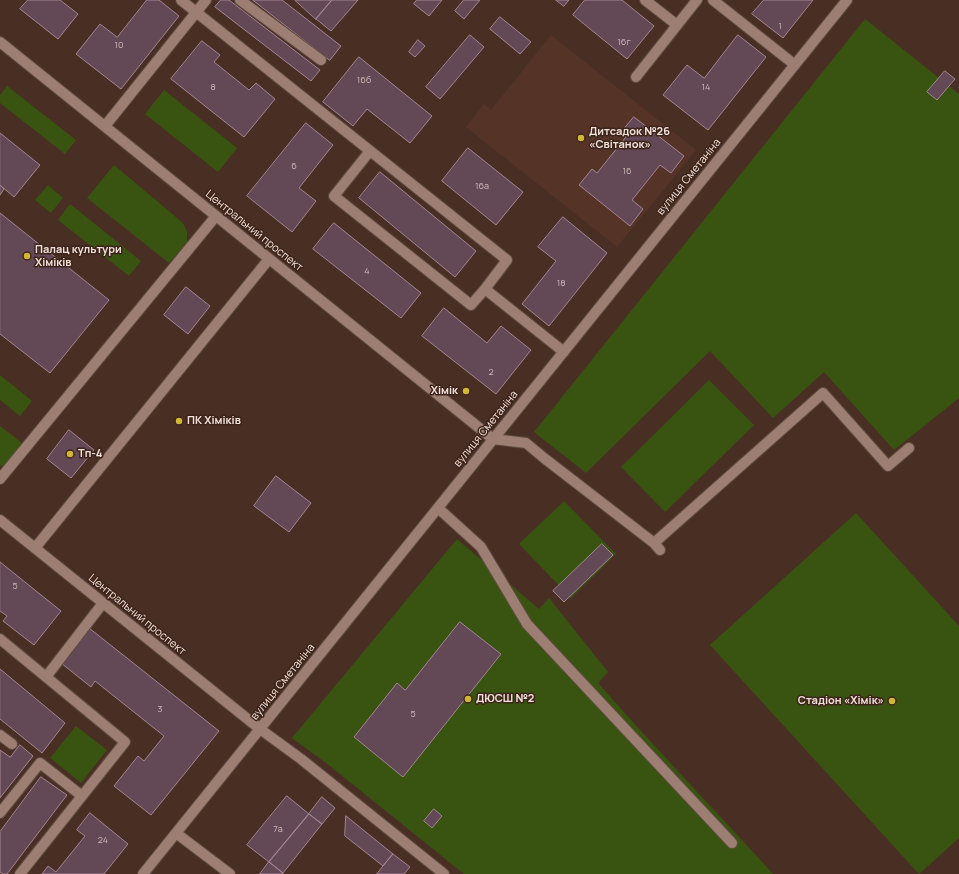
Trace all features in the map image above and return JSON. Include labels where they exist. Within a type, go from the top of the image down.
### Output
[{"type":"street","points":[[181,0],[507,260],[471,305],[334,196],[370,151]]},
{"type":"street","points":[[105,126],[206,0]]},
{"type":"street","points":[[240,0],[321,60]]},
{"type":"street","points":[[645,0],[677,25]]},
{"type":"street","points":[[714,0],[795,65]]},
{"type":"street","name":"вулиця Сметаніна","points":[[143,874],[847,0]]},
{"type":"street","points":[[636,77],[694,1]]},
{"type":"street","name":"Центральний проспект","points":[[0,42],[493,439]]},
{"type":"street","points":[[0,479],[216,216]]},
{"type":"street","points":[[35,548],[269,259]]},
{"type":"street","points":[[485,289],[564,352]]},
{"type":"street","points":[[493,439],[526,443],[657,547],[822,393],[888,466],[910,448]]},
{"type":"street","points":[[438,508],[480,547],[527,624],[732,843]]},
{"type":"street","name":"Центральний проспект","points":[[0,520],[260,729],[301,759],[444,874]]},
{"type":"street","points":[[46,677],[103,603]]},
{"type":"street","points":[[0,639],[125,742],[20,874]]},
{"type":"street","points":[[0,734],[12,744]]},
{"type":"street","points":[[0,813],[40,763],[82,796]]},
{"type":"street","points":[[176,833],[230,874]]},
{"type":"shaded area","name":"Дитсадок №26 «Світанок»","points":[[551,35],[696,150],[617,247],[466,127],[484,104],[491,110]]},
{"type":"green space","points":[[865,19],[959,94],[959,398],[894,450],[824,372],[773,418],[710,351],[586,473],[534,432]]},
{"type":"green space","points":[[7,86],[76,140],[65,154],[0,103],[0,95]]},
{"type":"green space","points":[[164,90],[237,148],[218,172],[145,114]]},
{"type":"green space","points":[[114,165],[183,223],[187,232],[187,242],[169,263],[87,198]]},
{"type":"green space","points":[[48,185],[63,198],[51,213],[35,200]]},
{"type":"green space","points":[[70,204],[141,261],[129,276],[58,220]]},
{"type":"green space","points":[[0,375],[32,401],[20,416],[0,400]]},
{"type":"green space","points":[[709,380],[754,425],[665,512],[621,467]]},
{"type":"green space","points":[[0,426],[22,443],[5,465],[0,466]]},
{"type":"green space","points":[[564,501],[616,554],[571,598],[519,544]]},
{"type":"green space","points":[[856,513],[959,626],[959,838],[919,874],[710,645]]},
{"type":"green space","name":"ДЮСШ №2","points":[[457,539],[539,609],[549,598],[608,672],[598,683],[773,874],[464,874],[330,766],[292,738]]},
{"type":"green space","points":[[76,726],[107,750],[81,783],[50,758]]},
{"type":"building","points":[[28,0],[60,0],[78,14],[58,39],[20,9]]},
{"type":"building","points":[[147,0],[159,0],[179,16],[121,89],[76,54],[100,24],[117,37]]},
{"type":"building","points":[[221,0],[229,0],[320,70],[311,81],[215,7]]},
{"type":"building","points":[[253,0],[282,0],[341,46],[330,60]]},
{"type":"building","points":[[295,0],[332,0],[316,19]]},
{"type":"building","points":[[332,0],[358,0],[331,31],[316,19]]},
{"type":"building","points":[[417,0],[442,0],[429,16],[414,4]]},
{"type":"building","points":[[464,0],[480,0],[464,19],[455,11]]},
{"type":"building","points":[[556,0],[569,0],[564,6]]},
{"type":"building","points":[[585,0],[622,0],[654,26],[627,59],[573,15]]},
{"type":"building","points":[[764,0],[813,0],[783,38],[752,14]]},
{"type":"building","points":[[500,17],[531,42],[520,54],[490,29]]},
{"type":"building","points":[[470,35],[484,47],[440,99],[426,87]]},
{"type":"building","points":[[738,35],[766,57],[708,130],[663,95],[687,65],[704,78]]},
{"type":"building","points":[[418,40],[425,46],[415,57],[409,52]]},
{"type":"building","points":[[202,41],[220,55],[214,62],[249,90],[256,83],[275,99],[244,137],[171,79]]},
{"type":"building","points":[[359,57],[432,116],[410,143],[367,109],[353,126],[323,102]]},
{"type":"building","points":[[945,71],[955,79],[937,100],[927,92]]},
{"type":"building","points":[[634,117],[684,156],[671,173],[660,165],[632,200],[643,209],[630,226],[579,185],[592,169],[597,173],[626,137],[621,133]]},
{"type":"building","points":[[306,123],[333,145],[299,188],[316,201],[292,232],[247,196]]},
{"type":"building","points":[[0,133],[40,165],[14,197],[0,185]]},
{"type":"building","points":[[468,148],[523,192],[496,225],[442,181]]},
{"type":"building","points":[[380,172],[476,251],[455,277],[359,198]]},
{"type":"building","points":[[0,185],[4,189],[0,195]]},
{"type":"building","name":"Палац культури Хіміків","points":[[0,213],[109,300],[50,373],[0,334]]},
{"type":"building","points":[[563,217],[607,253],[549,326],[522,304],[556,261],[538,247]]},
{"type":"building","points":[[334,223],[421,293],[401,318],[313,249]]},
{"type":"building","points":[[186,287],[210,306],[188,334],[164,315]]},
{"type":"building","points":[[444,308],[487,343],[501,326],[531,350],[496,394],[422,336]]},
{"type":"building","name":"Тп-4","points":[[69,430],[94,450],[71,478],[47,459]]},
{"type":"building","points":[[276,476],[311,503],[289,532],[254,506]]},
{"type":"building","points":[[602,544],[613,555],[564,602],[553,591]]},
{"type":"building","points":[[0,562],[61,611],[34,645],[3,621],[7,616],[0,611]]},
{"type":"building","points":[[460,622],[501,654],[403,777],[354,737],[397,683],[405,690]]},
{"type":"building","points":[[89,628],[219,731],[151,815],[114,786],[138,756],[144,761],[164,736],[95,681],[91,687],[61,663]]},
{"type":"building","points":[[0,669],[65,723],[42,753],[0,719]]},
{"type":"building","points":[[20,745],[33,756],[0,798],[0,750],[10,757]]},
{"type":"building","points":[[41,777],[67,795],[7,874],[3,874],[0,872],[0,832]]},
{"type":"building","points":[[287,796],[309,814],[269,862],[247,845]]},
{"type":"building","points":[[322,797],[335,808],[322,824],[309,814]]},
{"type":"building","points":[[434,809],[442,816],[432,828],[424,821]]},
{"type":"building","points":[[90,813],[128,844],[104,874],[42,874],[48,866],[56,872],[85,836],[77,830]]},
{"type":"building","points":[[309,814],[322,824],[283,873],[269,862]]},
{"type":"building","points":[[346,816],[393,854],[383,866],[345,836]]},
{"type":"building","points":[[393,854],[410,867],[404,874],[377,874]]},
{"type":"building","points":[[269,862],[283,873],[260,874]]},
{"type":"place","name":"Дитсадок №26 «Світанок»","points":[[581,138]]},
{"type":"place","name":"Палац культури Хіміків","points":[[27,256]]},
{"type":"place","name":"Хімік","points":[[466,391]]},
{"type":"place","name":"ПК Хіміків","points":[[179,421]]},
{"type":"place","name":"Тп-4","points":[[70,454]]},
{"type":"place","name":"ДЮСШ №2","points":[[468,699]]},
{"type":"place","name":"Стадіон «Хімік»","points":[[892,701]]}]
